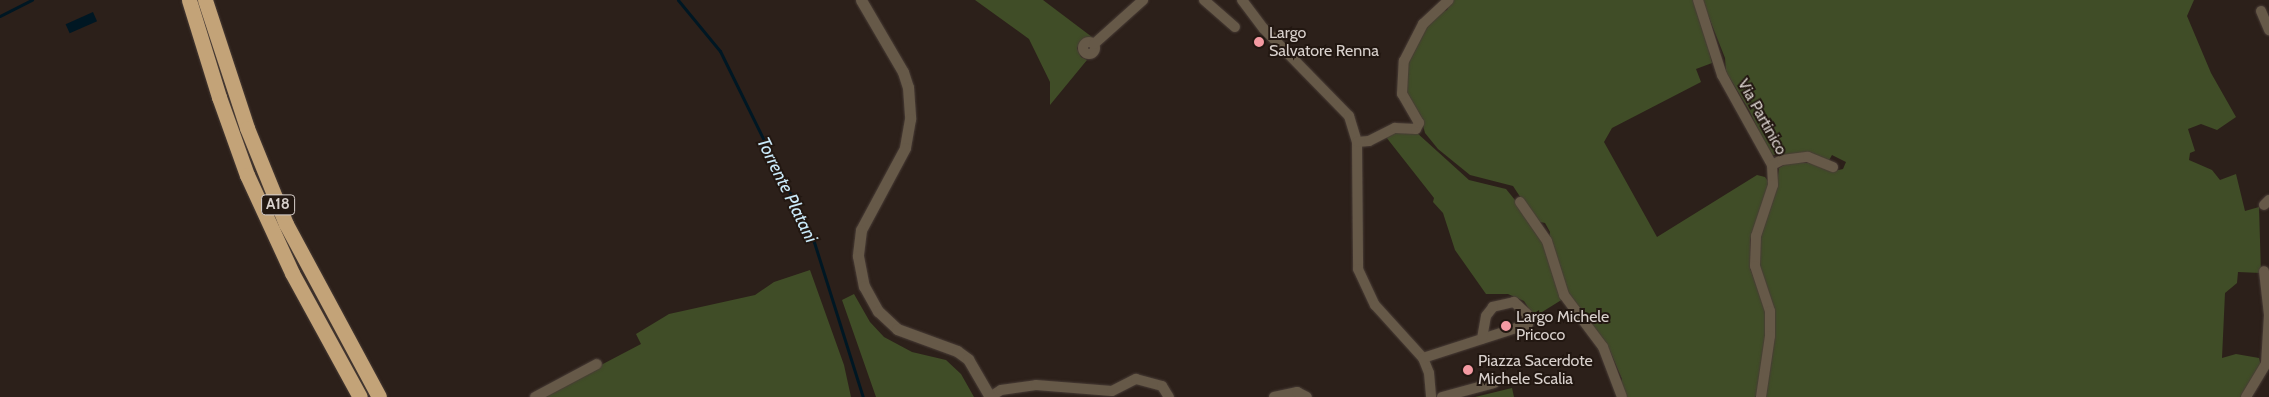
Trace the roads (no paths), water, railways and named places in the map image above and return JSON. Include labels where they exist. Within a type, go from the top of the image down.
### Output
[{"type":"highway","name":"A18","points":[[189,0],[219,97],[255,193],[292,273],[360,397]]},
{"type":"highway","name":"A18","points":[[205,0],[247,128],[286,224],[379,397]]},
{"type":"street","points":[[861,0],[903,72],[910,103],[905,148],[861,230],[858,256],[864,286],[878,311],[897,329],[957,351],[968,359],[990,397],[1001,390],[1036,385],[1112,391],[1136,379],[1162,386],[1169,397]]},
{"type":"street","points":[[1094,44],[1143,0]]},
{"type":"street","points":[[1204,0],[1235,27]]},
{"type":"street","points":[[1242,0],[1264,29],[1340,104],[1349,116],[1357,142],[1358,269],[1374,305],[1423,358],[1429,373],[1431,397]]},
{"type":"street","points":[[1357,142],[1369,141],[1395,128],[1416,129],[1419,123],[1402,94],[1404,61],[1423,24],[1449,0]]},
{"type":"street","name":"Via Partinico","points":[[1698,0],[1722,75],[1772,165],[1773,185],[1756,236],[1755,266],[1770,311],[1770,336],[1761,397]]},
{"type":"street","points":[[2261,10],[2269,30]]},
{"type":"street","points":[[1772,165],[1782,160],[1808,157],[1832,167]]},
{"type":"street","points":[[1520,202],[1547,241],[1564,295],[1603,347],[1622,397]]},
{"type":"street","points":[[2246,397],[2267,367],[2269,315],[2264,271]]},
{"type":"street","points":[[1423,358],[1482,339],[1528,324],[1527,314],[1514,302],[1493,307],[1486,316],[1482,339]]},
{"type":"street","points":[[534,397],[598,364]]},
{"type":"street","points":[[1442,397],[1494,383]]},
{"type":"street","points":[[1274,397],[1297,392],[1307,397]]},
{"type":"water","points":[[93,12],[97,21],[70,33],[66,24]]},
{"type":"waterway","name":"Torrente Platani","points":[[0,16],[32,0]]},
{"type":"waterway","name":"Torrente Platani","points":[[678,0],[720,51],[814,242],[863,397]]},
{"type":"place","name":"Largo Salvatore Renna","points":[[1259,42]]},
{"type":"place","name":"Largo Michele Pricoco","points":[[1506,326]]},
{"type":"place","name":"Piazza Sacerdote Michele Scalia","points":[[1468,370]]}]
